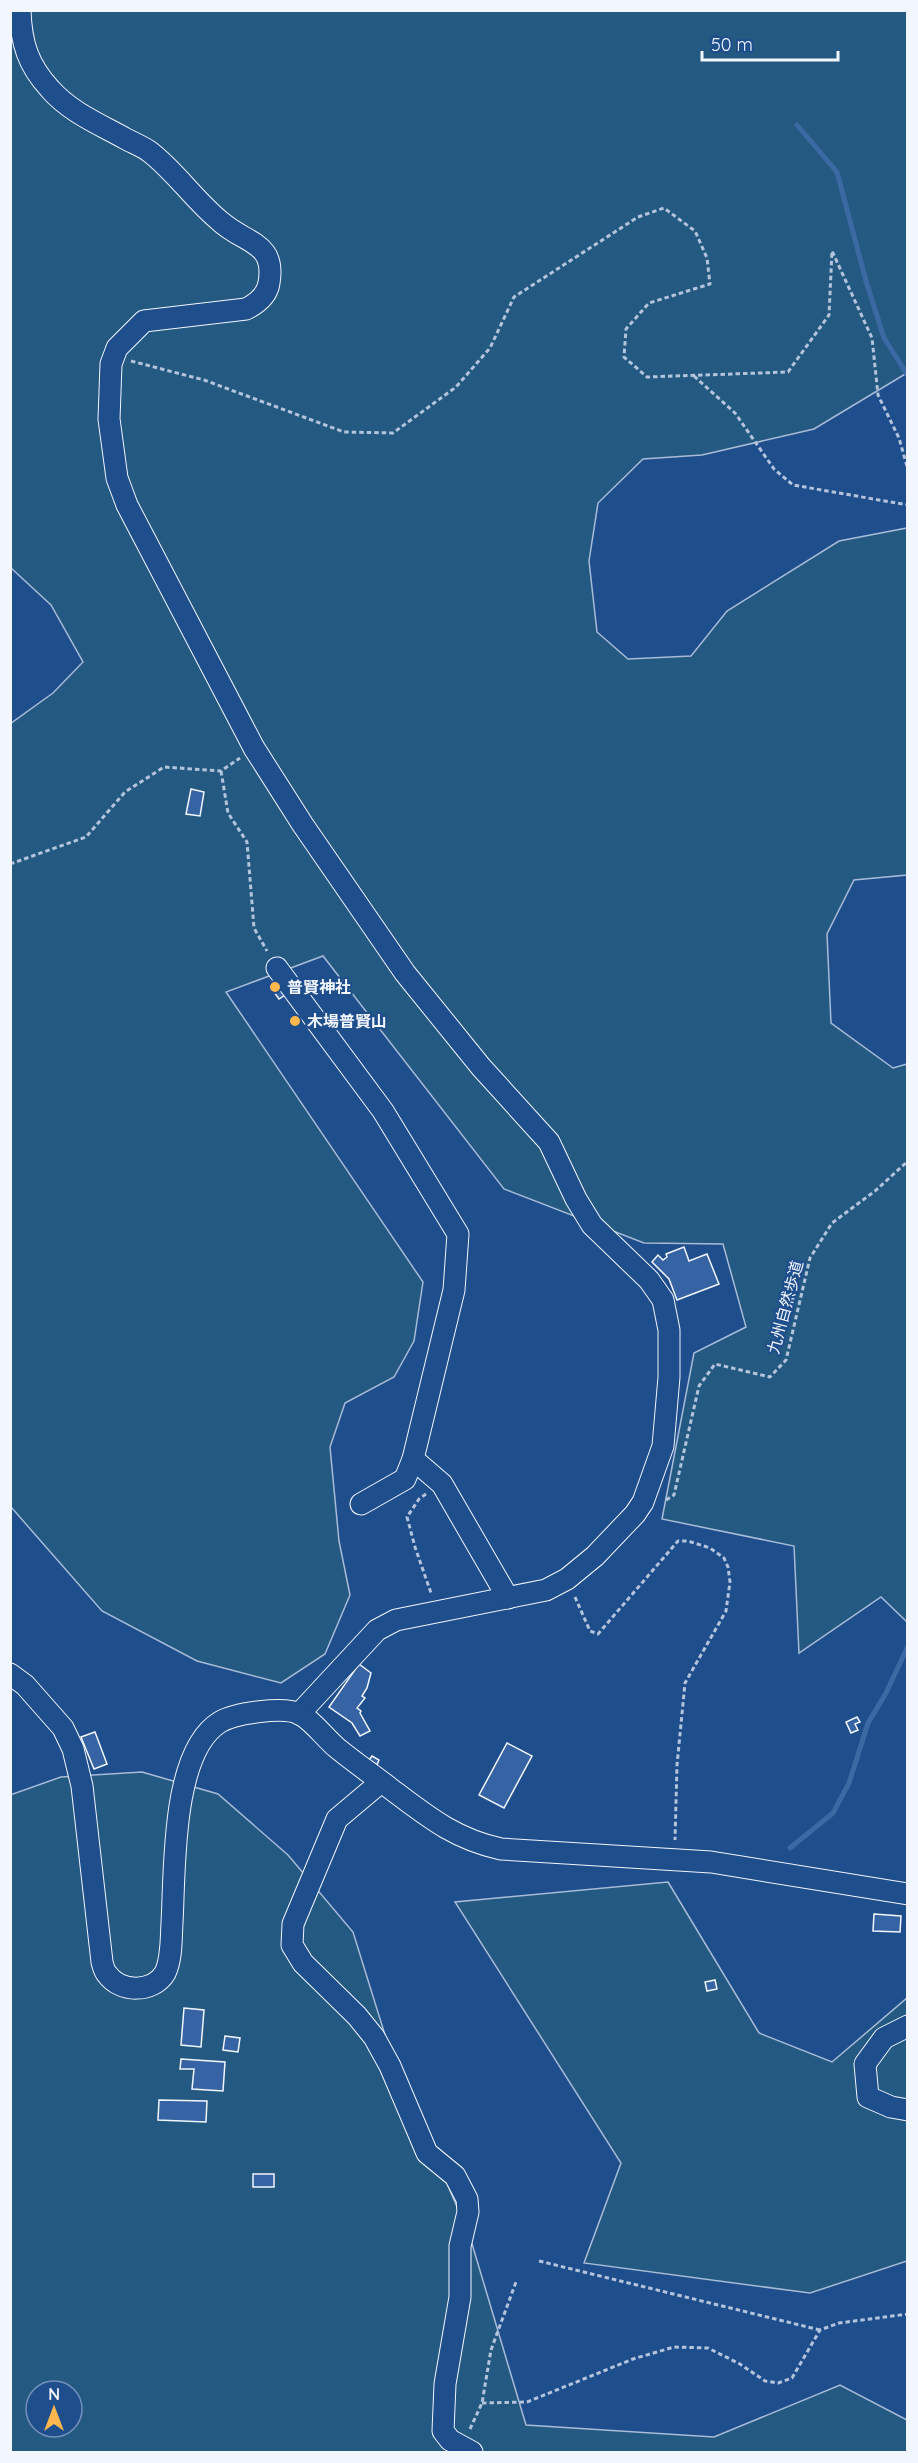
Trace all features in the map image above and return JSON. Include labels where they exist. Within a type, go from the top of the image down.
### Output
[{"type":"street","points":[[20,10],[23,46],[35,70],[50,90],[71,109],[148,151],[220,222],[240,237],[258,244],[266,252],[269,261],[271,273],[268,289],[256,305],[246,309],[144,321],[117,348],[111,364],[109,419],[117,478],[127,505],[254,748],[405,973],[481,1067],[549,1142],[576,1199],[592,1225],[649,1280],[663,1300],[669,1330],[668,1389],[663,1446],[644,1502],[595,1556],[567,1579],[546,1590],[396,1620],[377,1630],[299,1714]]},
{"type":"street","points":[[278,968],[383,1111],[458,1234],[454,1290],[413,1459],[405,1479],[361,1504]]},
{"type":"street","points":[[413,1459],[442,1484],[508,1598]]},
{"type":"street","points":[[10,1674],[25,1685],[63,1728],[73,1749],[82,1786],[102,1962],[106,1974],[127,1988],[142,1988],[155,1983],[165,1972],[170,1948],[179,1809],[189,1765],[200,1743],[217,1724],[240,1714],[257,1711],[299,1714],[336,1748],[445,1829],[483,1845],[501,1849],[711,1862],[908,1894]]},
{"type":"street","points":[[381,1782],[337,1819],[293,1924],[292,1945],[303,1964],[357,2016],[374,2037],[390,2066],[427,2154],[455,2176],[467,2199],[468,2212],[460,2246],[460,2297],[445,2384],[443,2430],[450,2440],[466,2449]]},
{"type":"street","points":[[908,2026],[884,2038],[865,2064],[868,2097],[908,2110]]},
{"type":"path","points":[[117,348],[131,362],[204,380],[345,432],[393,433],[456,387],[490,348],[514,297],[638,217],[664,208],[695,231],[707,258],[710,284],[649,303],[626,329],[624,357],[647,377],[788,372],[829,315],[832,250],[872,338],[878,395],[899,438],[908,470]]},
{"type":"path","points":[[694,376],[735,413],[774,469],[793,485],[908,505]]},
{"type":"path","points":[[10,864],[86,837],[125,792],[164,768],[221,771],[254,748]]},
{"type":"path","points":[[221,771],[228,813],[247,842],[254,928],[278,968]]},
{"type":"path","name":"九州自然歩道","points":[[644,1502],[661,1502],[674,1495],[699,1386],[715,1364],[770,1377],[786,1360],[810,1258],[832,1223],[875,1191],[908,1161]]},
{"type":"path","points":[[436,1612],[407,1517],[420,1498],[442,1484]]},
{"type":"path","points":[[567,1579],[590,1631],[597,1634],[678,1541],[688,1541],[710,1548],[724,1558],[728,1567],[730,1582],[726,1611],[685,1683],[677,1765],[675,1859]]},
{"type":"path","points":[[539,2261],[820,2330],[839,2323],[908,2314]]},
{"type":"path","points":[[466,2449],[482,2403],[491,2350],[516,2282]]},
{"type":"path","points":[[482,2403],[527,2402],[633,2359],[674,2347],[708,2348],[740,2364],[765,2381],[778,2383],[792,2378],[820,2330]]},
{"type":"shaded area","points":[[11,11],[907,11],[907,373],[814,429],[702,455],[643,459],[598,503],[589,561],[597,632],[628,659],[691,656],[727,611],[839,541],[907,528],[907,875],[854,880],[827,934],[831,1023],[893,1068],[907,1064],[907,1622],[881,1597],[799,1653],[794,1546],[662,1519],[694,1353],[746,1327],[723,1244],[644,1243],[504,1189],[323,956],[226,992],[423,1282],[414,1341],[394,1377],[345,1403],[330,1447],[339,1541],[350,1595],[325,1654],[281,1683],[197,1661],[102,1611],[11,1507],[10,724],[53,693],[83,662],[51,605],[11,568]]},
{"type":"shaded area","points":[[142,1772],[218,1794],[288,1855],[353,1932],[390,2051],[470,2237],[526,2425],[714,2437],[840,2385],[907,2420],[907,2452],[11,2452],[10,1795],[61,1777]]},
{"type":"shaded area","points":[[668,1882],[759,2033],[832,2062],[907,1998],[907,2261],[810,2293],[584,2263],[621,2163],[455,1902]]},
{"type":"building","points":[[191,789],[204,792],[200,816],[186,814]]},
{"type":"building","points":[[283,986],[288,993],[279,999],[274,992]]},
{"type":"building","points":[[684,1247],[689,1261],[707,1254],[719,1284],[677,1300],[669,1279],[652,1262],[658,1255],[663,1260],[667,1257],[666,1254]]},
{"type":"building","points":[[359,1664],[371,1673],[362,1696],[365,1698],[357,1708],[361,1711],[370,1731],[360,1736],[352,1723],[329,1707]]},
{"type":"building","points":[[857,1717],[860,1722],[855,1724],[858,1730],[851,1733],[846,1722]]},
{"type":"building","points":[[95,1732],[107,1764],[94,1769],[81,1737]]},
{"type":"building","points":[[507,1743],[532,1756],[504,1808],[479,1795]]},
{"type":"building","points":[[372,1756],[379,1760],[377,1765],[369,1760]]},
{"type":"building","points":[[874,1914],[901,1916],[900,1932],[873,1931]]},
{"type":"building","points":[[715,1980],[717,1989],[707,1991],[705,1982]]},
{"type":"building","points":[[184,2008],[204,2010],[201,2047],[181,2045]]},
{"type":"building","points":[[225,2036],[240,2038],[238,2052],[223,2050]]},
{"type":"building","points":[[181,2059],[225,2062],[223,2091],[192,2089],[194,2069],[180,2069]]},
{"type":"building","points":[[159,2100],[207,2101],[206,2122],[158,2120]]},
{"type":"building","points":[[253,2174],[274,2174],[274,2187],[253,2187]]},
{"type":"waterway","points":[[797,125],[837,172],[884,338],[908,376]]},
{"type":"waterway","points":[[790,1848],[833,1813],[849,1783],[868,1723],[886,1693],[908,1646]]},
{"type":"place","name":"普賢神社","points":[[275,987]]},
{"type":"place","name":"木場普賢山","points":[[295,1021]]}]
